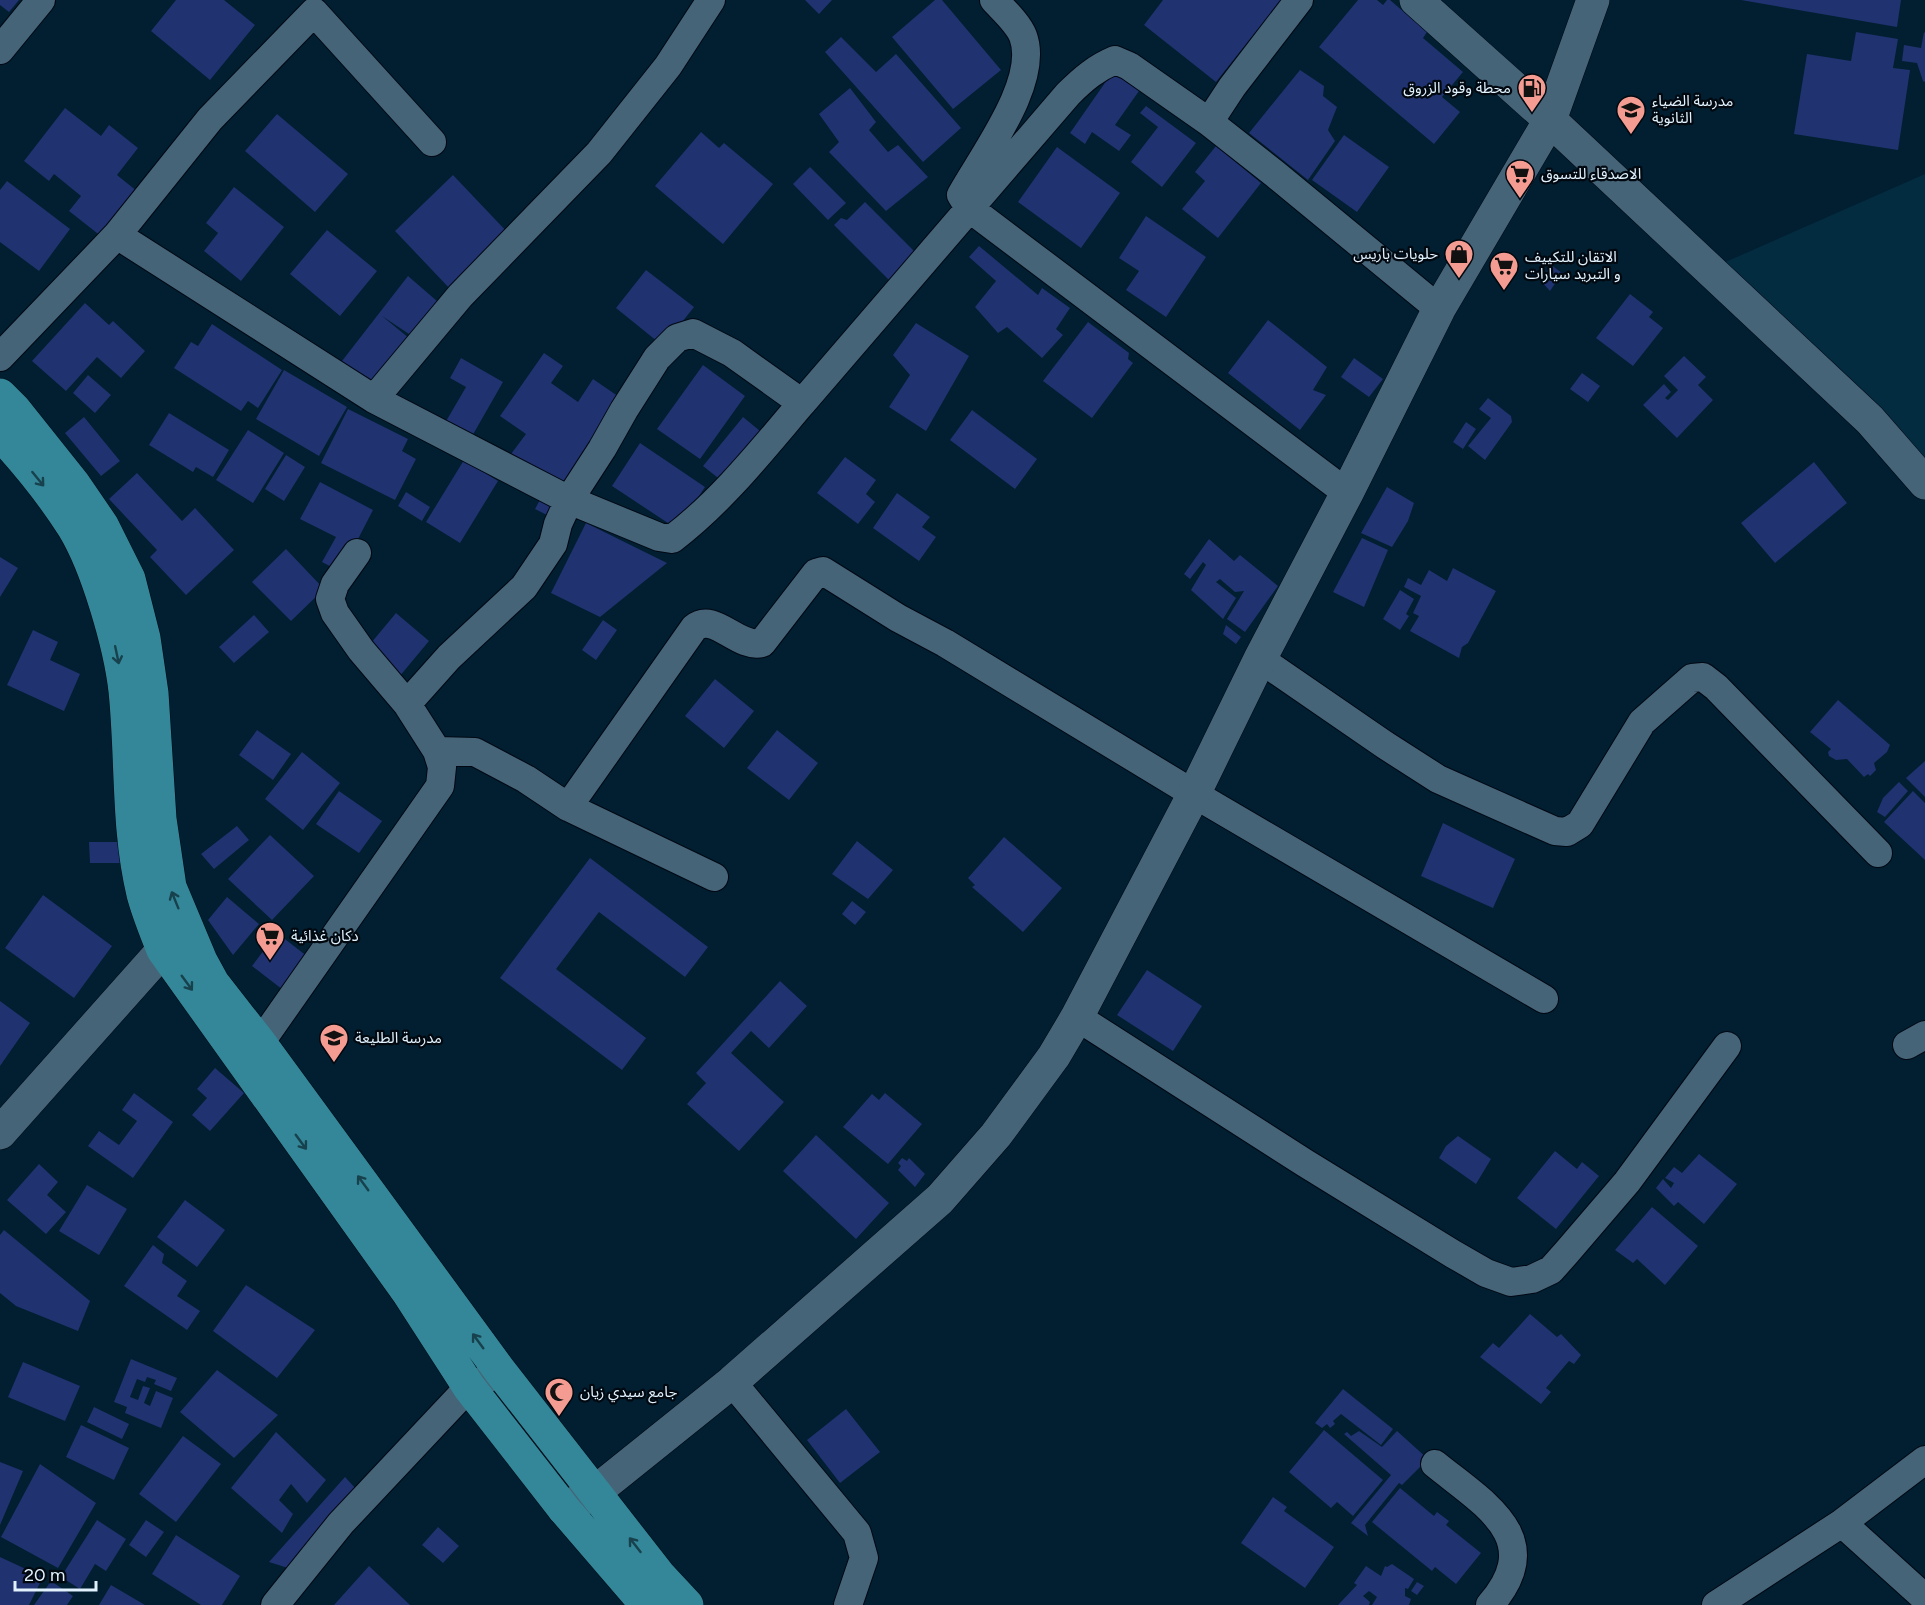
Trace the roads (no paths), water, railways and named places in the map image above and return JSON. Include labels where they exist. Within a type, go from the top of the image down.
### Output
[{"type":"main road","points":[[0,395],[22,417],[74,484],[102,525],[129,579],[144,638],[152,693],[160,819],[177,944],[213,983],[260,1043],[500,1371],[595,1492],[644,1595]]},
{"type":"main road","points":[[0,434],[47,490],[74,529],[95,577],[113,635],[124,689],[132,821],[143,894],[469,1387],[564,1509],[644,1595],[687,1605]]},
{"type":"street","points":[[0,50],[41,0]]},
{"type":"street","points":[[374,399],[459,296],[599,153],[668,66],[711,0]]},
{"type":"street","points":[[994,0],[1022,34],[1027,52],[1024,74],[1017,95],[961,195],[969,208],[1347,493]]},
{"type":"street","points":[[1209,122],[1232,87],[1299,0]]},
{"type":"street","points":[[1416,0],[1550,120],[1870,420],[1925,483]]},
{"type":"street","points":[[564,1509],[595,1492],[732,1382],[940,1199],[996,1135],[1054,1056],[1077,1017],[1194,794],[1260,659],[1347,493],[1439,309],[1550,120],[1593,0]]},
{"type":"street","points":[[0,357],[117,235],[210,118],[314,12],[432,142]]},
{"type":"street","points":[[117,235],[374,399],[568,500],[659,537],[672,539],[686,529],[753,460],[1083,79],[1100,66],[1115,60],[1129,66],[1209,122],[1439,309]]},
{"type":"street","points":[[407,704],[449,657],[524,587],[553,544],[568,500],[657,358],[678,338],[693,333],[732,353],[802,403]]},
{"type":"street","points":[[260,1043],[440,786],[442,767],[437,751],[407,704],[361,650],[335,613],[330,599],[335,584],[357,553]]},
{"type":"street","points":[[568,807],[698,624],[707,622],[747,643],[755,645],[762,643],[816,573],[823,571],[1194,794],[1544,999]]},
{"type":"street","points":[[1260,659],[1438,779],[1555,831],[1567,832],[1580,824],[1642,722],[1692,678],[1703,677],[1716,687],[1878,852]]},
{"type":"street","points":[[437,751],[475,752],[526,779],[568,807],[714,877]]},
{"type":"street","points":[[0,1133],[177,944]]},
{"type":"street","points":[[1077,1017],[1415,1231],[1486,1273],[1510,1282],[1532,1279],[1551,1270],[1627,1182],[1727,1046]]},
{"type":"street","points":[[274,1605],[341,1523],[469,1387],[500,1371]]},
{"type":"street","points":[[732,1382],[857,1533],[864,1558],[848,1605]]},
{"type":"street","points":[[1716,1605],[1842,1523],[1925,1460]]},
{"type":"street","points":[[1435,1464],[1483,1503],[1507,1529],[1512,1544],[1512,1569],[1504,1588],[1490,1605]]},
{"type":"street","points":[[1842,1523],[1925,1598]]},
{"type":"place","name":"محطة وقود الزروق","points":[[1532,114]]},
{"type":"place","name":"مدرسة الضياء الثانوية","points":[[1631,136]]},
{"type":"place","name":"الاصدقاء للتسوق","points":[[1520,200]]},
{"type":"place","name":"حلويات باريس","points":[[1459,280]]},
{"type":"place","name":"الاتقان للتكييف و التبريد سيارات","points":[[1504,292]]},
{"type":"place","name":"دكان غذائية","points":[[270,962]]},
{"type":"place","name":"مدرسة الطليعة","points":[[334,1064]]},
{"type":"place","name":"جامع سيدي زيان","points":[[559,1418]]}]
